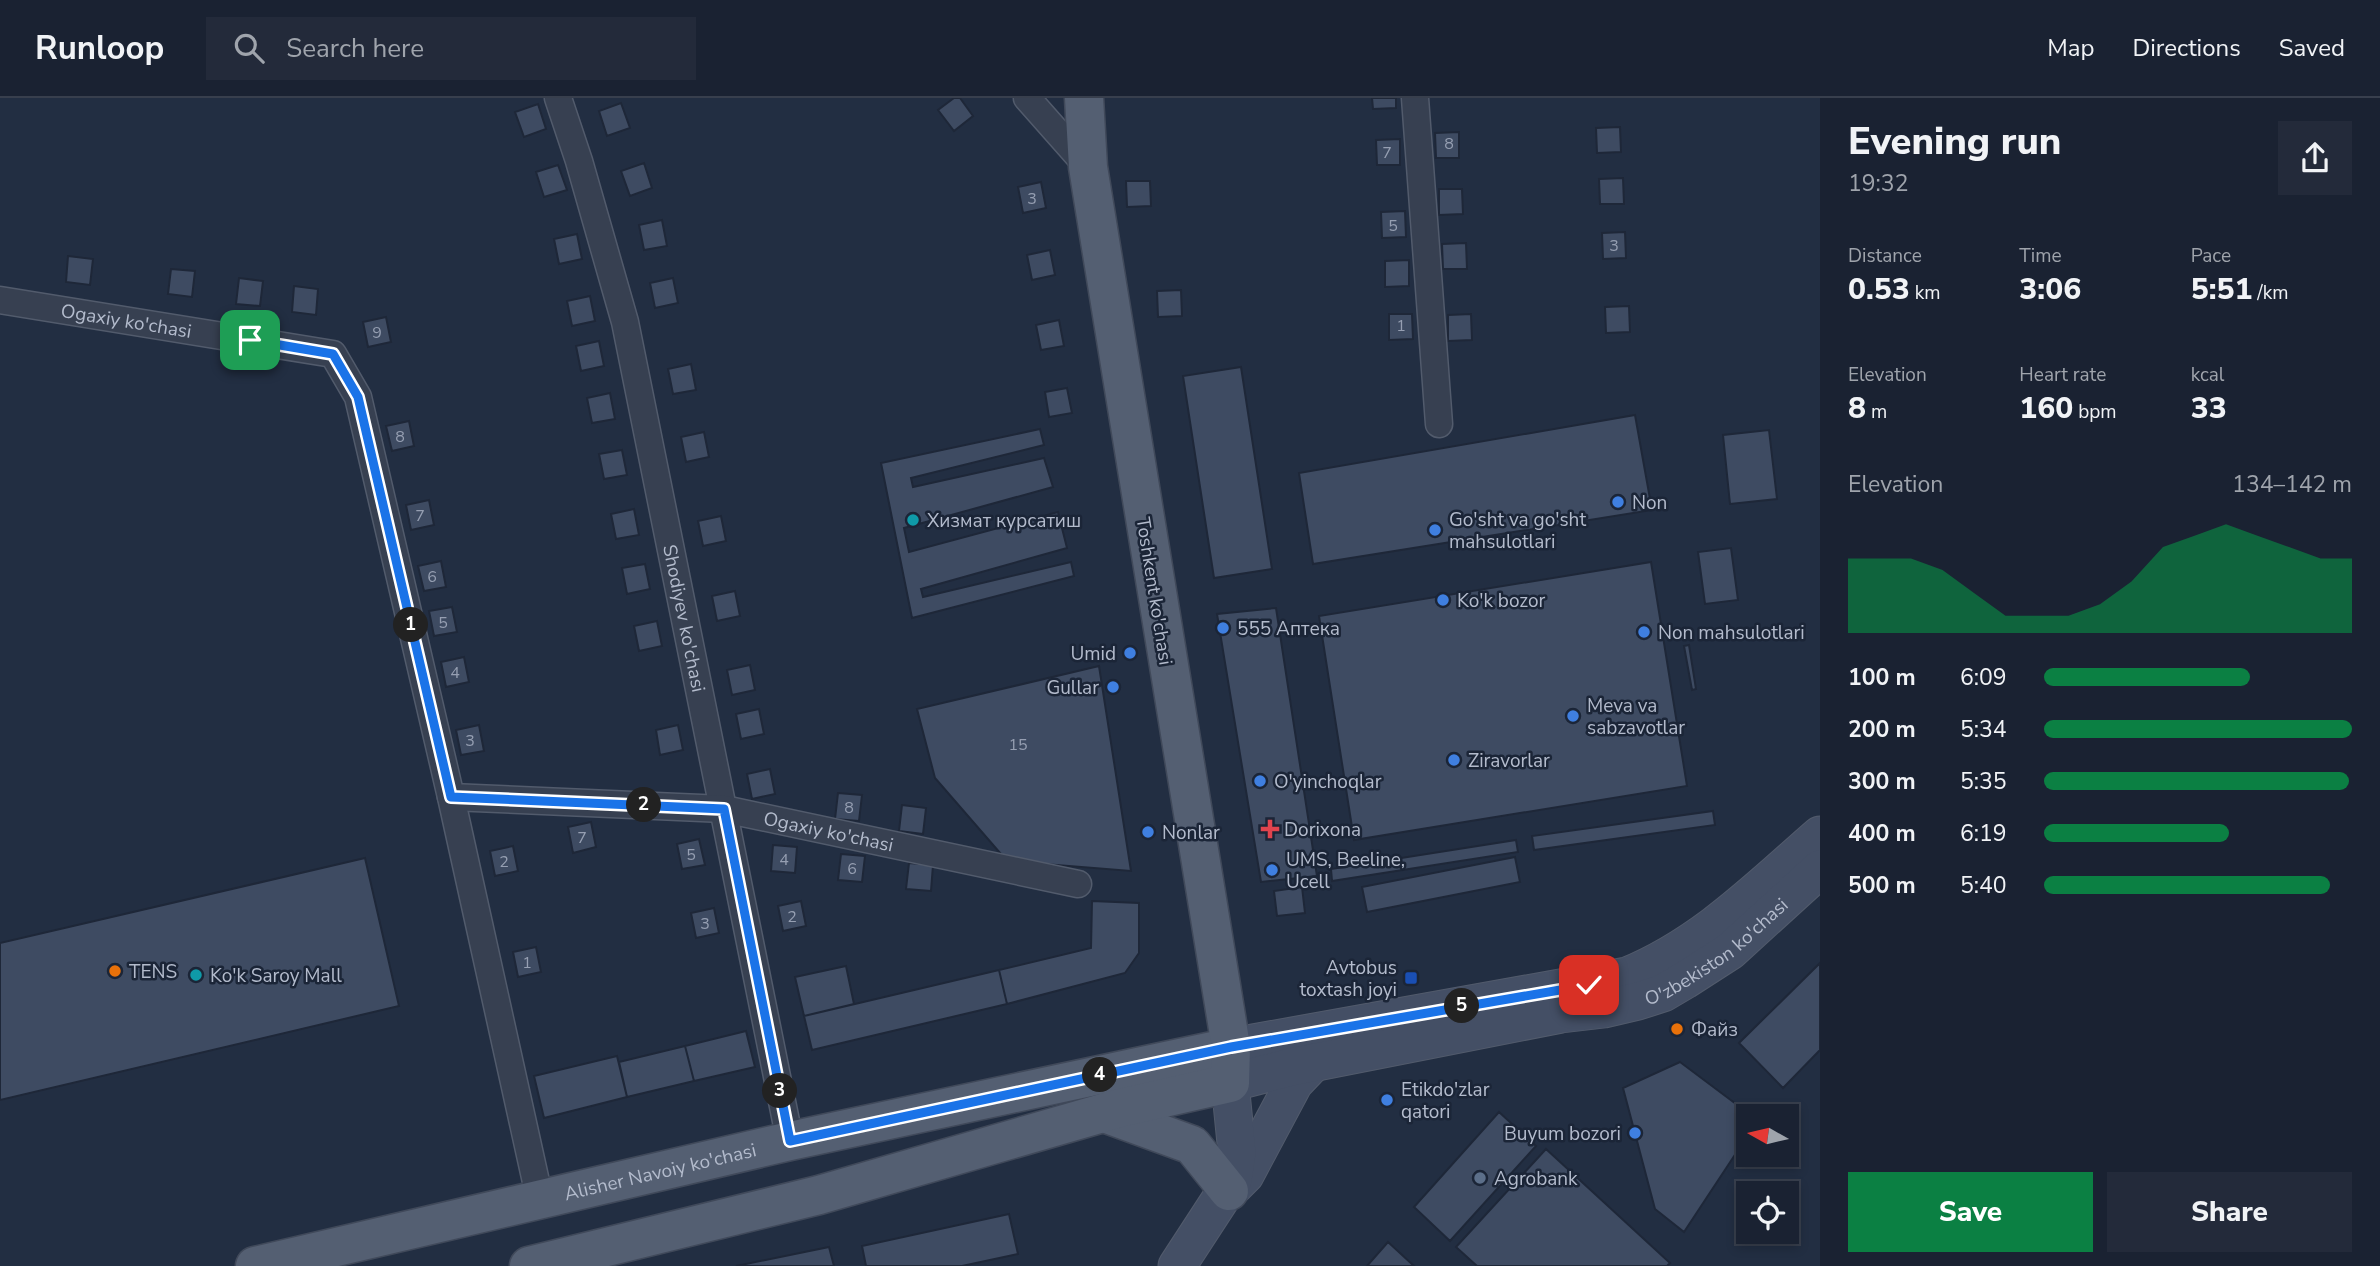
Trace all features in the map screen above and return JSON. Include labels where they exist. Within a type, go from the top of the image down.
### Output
[{"type":"main road","name":"Toshkent ko'chasi","points":[[1084,98],[1088,167],[1231,1065]]},
{"type":"main road","name":"O'zbekiston ko'chasi","points":[[1231,1065],[1627,976],[1664,960],[1700,938],[1820,835]]},
{"type":"main road","name":"O'zbekiston ko'chasi","points":[[1231,1065],[1314,1062],[1561,1014],[1604,1009],[1663,993],[1730,951],[1820,869]]},
{"type":"main road","points":[[1177,1266],[1228,1191],[1245,1175],[1294,1083],[1314,1062]]},
{"type":"main road","points":[[529,1266],[819,1195],[1104,1113],[1231,1065],[1237,1153],[1236,1169],[1228,1191]]},
{"type":"main road","name":"Alisher Navoiy ko'chasi","points":[[255,1266],[790,1141],[1231,1065]]},
{"type":"main road","points":[[1104,1113],[1192,1145],[1228,1191]]},
{"type":"street","name":"Shodiyev ko'chasi","points":[[558,98],[579,161],[625,323],[790,1141]]},
{"type":"street","points":[[1027,98],[1088,167]]},
{"type":"street","points":[[1415,98],[1439,424]]},
{"type":"street","name":"Ogaxiy ko'chasi","points":[[0,300],[333,354],[358,397],[451,797],[724,809],[1078,884]]},
{"type":"street","points":[[451,797],[540,1200]]},
{"type":"building","points":[[954,98],[960,98],[973,116],[954,131],[938,110]]},
{"type":"building","points":[[1372,98],[1396,98],[1396,108],[1373,109]]},
{"type":"building","points":[[621,103],[630,128],[607,136],[599,111]]},
{"type":"building","points":[[538,104],[546,129],[524,137],[515,112]]},
{"type":"building","points":[[1620,127],[1621,152],[1597,153],[1596,128]]},
{"type":"building","points":[[1459,132],[1459,158],[1436,158],[1435,133]]},
{"type":"building","points":[[1400,139],[1400,165],[1377,165],[1376,140]]},
{"type":"building","points":[[644,163],[652,188],[630,196],[621,171]]},
{"type":"building","points":[[558,165],[567,190],[544,197],[536,172]]},
{"type":"building","points":[[1623,178],[1624,204],[1600,204],[1599,179]]},
{"type":"building","points":[[1126,181],[1150,181],[1151,206],[1127,207]]},
{"type":"building","points":[[1041,182],[1046,208],[1023,213],[1018,187]]},
{"type":"building","points":[[1439,189],[1462,189],[1463,214],[1439,215]]},
{"type":"building","points":[[1405,211],[1406,237],[1382,238],[1381,212]]},
{"type":"building","points":[[662,220],[667,246],[644,250],[639,225]]},
{"type":"building","points":[[1625,232],[1626,258],[1603,259],[1602,233]]},
{"type":"building","points":[[577,234],[582,259],[559,264],[554,239]]},
{"type":"building","points":[[1466,243],[1467,269],[1443,269],[1442,244]]},
{"type":"building","points":[[1050,250],[1055,275],[1032,280],[1027,255]]},
{"type":"building","points":[[68,256],[93,259],[90,285],[66,282]]},
{"type":"building","points":[[1409,260],[1409,286],[1385,287],[1385,261]]},
{"type":"building","points":[[171,269],[195,271],[192,297],[168,294]]},
{"type":"building","points":[[239,278],[263,281],[260,306],[236,304]]},
{"type":"building","points":[[673,278],[678,303],[655,308],[650,283]]},
{"type":"building","points":[[294,286],[318,289],[316,315],[292,312]]},
{"type":"building","points":[[1181,290],[1182,316],[1158,317],[1157,291]]},
{"type":"building","points":[[590,296],[595,321],[572,326],[567,301]]},
{"type":"building","points":[[1629,306],[1630,332],[1606,333],[1605,307]]},
{"type":"building","points":[[1389,314],[1412,314],[1413,339],[1389,340]]},
{"type":"building","points":[[1471,314],[1472,340],[1448,341],[1448,315]]},
{"type":"building","points":[[386,317],[391,342],[368,347],[363,322]]},
{"type":"building","points":[[1059,320],[1064,346],[1041,350],[1036,325]]},
{"type":"building","points":[[599,341],[604,366],[581,371],[576,346]]},
{"type":"building","points":[[691,364],[696,390],[673,394],[668,369]]},
{"type":"building","points":[[1241,367],[1272,569],[1214,578],[1183,376]]},
{"type":"building","points":[[1067,388],[1072,413],[1049,417],[1045,392]]},
{"type":"building","points":[[610,393],[615,419],[592,423],[587,398]]},
{"type":"building","points":[[1635,415],[1652,510],[1313,564],[1299,473]]},
{"type":"building","points":[[409,421],[414,446],[392,451],[386,426]]},
{"type":"building","name":"Хизмат курсатиш","points":[[1040,429],[1044,445],[911,478],[913,487],[1044,458],[1053,487],[904,528],[909,552],[1058,512],[1067,548],[921,589],[923,597],[1071,562],[1074,576],[912,618],[881,463]]},
{"type":"building","points":[[1769,430],[1777,499],[1730,504],[1723,435]]},
{"type":"building","points":[[704,432],[709,457],[686,462],[681,437]]},
{"type":"building","points":[[622,450],[627,475],[604,479],[599,454]]},
{"type":"building","points":[[429,500],[434,525],[411,530],[406,505]]},
{"type":"building","points":[[634,509],[639,535],[616,539],[611,514]]},
{"type":"building","points":[[721,516],[726,541],[703,546],[698,521]]},
{"type":"building","points":[[1731,548],[1738,600],[1705,604],[1698,552]]},
{"type":"building","points":[[441,561],[446,587],[424,591],[418,566]]},
{"type":"building","points":[[1651,562],[1687,786],[1354,840],[1319,616]]},
{"type":"building","points":[[645,564],[650,589],[627,594],[622,568]]},
{"type":"building","points":[[735,591],[740,616],[717,621],[712,596]]},
{"type":"building","points":[[452,607],[457,632],[434,636],[429,611]]},
{"type":"building","points":[[1276,608],[1317,876],[1261,882],[1217,614]]},
{"type":"building","points":[[657,621],[662,646],[639,651],[634,626]]},
{"type":"building","points":[[1689,645],[1696,689],[1692,690],[1684,646]]},
{"type":"building","points":[[464,657],[469,682],[446,687],[441,662]]},
{"type":"building","points":[[750,665],[755,690],[732,695],[727,670]]},
{"type":"building","points":[[1099,666],[1131,871],[1007,861],[935,778],[917,709]]},
{"type":"building","points":[[759,709],[764,734],[741,739],[736,714]]},
{"type":"building","points":[[479,725],[484,751],[461,755],[456,730]]},
{"type":"building","points":[[678,725],[683,750],[660,755],[656,730]]},
{"type":"building","points":[[770,769],[775,794],[752,799],[747,774]]},
{"type":"building","points":[[838,793],[862,795],[859,821],[835,819]]},
{"type":"building","points":[[902,805],[926,808],[923,834],[899,831]]},
{"type":"building","points":[[1713,811],[1715,825],[1534,850],[1532,836]]},
{"type":"building","points":[[591,822],[596,847],[573,853],[568,827]]},
{"type":"building","points":[[699,839],[705,865],[682,869],[677,844]]},
{"type":"building","points":[[1516,840],[1518,852],[1332,881],[1331,869]]},
{"type":"building","points":[[773,845],[797,847],[795,873],[771,871]]},
{"type":"building","points":[[513,846],[518,871],[495,876],[490,851]]},
{"type":"building","points":[[841,854],[865,856],[862,882],[838,880]]},
{"type":"building","points":[[1515,857],[1520,882],[1367,912],[1362,887]]},
{"type":"building","name":"Ko'k Saroy Mall","points":[[365,858],[399,1006],[0,1100],[0,943]]},
{"type":"building","points":[[909,863],[933,865],[931,891],[906,889]]},
{"type":"building","points":[[1302,887],[1305,913],[1277,916],[1274,891]]},
{"type":"building","points":[[801,901],[806,926],[783,931],[778,906]]},
{"type":"building","points":[[1092,901],[1139,903],[1139,953],[1125,973],[1007,1004],[999,970],[1091,948]]},
{"type":"building","points":[[714,908],[719,933],[696,938],[691,913]]},
{"type":"building","points":[[536,947],[541,972],[518,977],[513,952]]},
{"type":"building","points":[[1820,963],[1820,1050],[1783,1088],[1739,1043]]},
{"type":"building","points":[[846,966],[854,1004],[804,1016],[795,977]]},
{"type":"building","points":[[999,970],[1007,1004],[812,1050],[804,1016]]},
{"type":"building","points":[[746,1031],[755,1067],[694,1081],[685,1046]]},
{"type":"building","points":[[685,1046],[694,1081],[627,1097],[619,1062]]},
{"type":"building","points":[[617,1056],[627,1097],[544,1118],[534,1076]]},
{"type":"building","points":[[1680,1062],[1736,1104],[1736,1153],[1684,1232],[1655,1209],[1623,1088]]},
{"type":"building","name":"Agrobank","points":[[1499,1112],[1536,1146],[1450,1241],[1414,1207]]},
{"type":"building","points":[[1546,1149],[1670,1263],[1667,1266],[1477,1266],[1456,1247]]},
{"type":"building","points":[[1009,1214],[1018,1254],[962,1266],[866,1266],[862,1246]]},
{"type":"building","points":[[1388,1242],[1414,1266],[1367,1266]]},
{"type":"building","points":[[829,1247],[834,1266],[736,1266]]},
{"type":"place","name":"Non","points":[[1618,502]]},
{"type":"place","name":"Хизмат курсатиш","points":[[913,520]]},
{"type":"place","name":"Go'sht va go'sht mahsulotlari","points":[[1435,530]]},
{"type":"place","name":"Ko'k bozor","points":[[1443,600]]},
{"type":"place","name":"555 Аптека","points":[[1223,628]]},
{"type":"place","name":"Non mahsulotlari","points":[[1644,632]]},
{"type":"place","name":"Umid","points":[[1130,653]]},
{"type":"place","name":"Gullar","points":[[1113,687]]},
{"type":"place","name":"Meva va sabzavotlar","points":[[1573,716]]},
{"type":"place","name":"Ziravorlar","points":[[1454,760]]},
{"type":"place","name":"O'yinchoqlar","points":[[1260,781]]},
{"type":"place","name":"Dorixona","points":[[1270,829]]},
{"type":"place","name":"Nonlar","points":[[1148,832]]},
{"type":"place","name":"UMS, Beeline, Ucell","points":[[1272,870]]},
{"type":"place","name":"TENS","points":[[115,971]]},
{"type":"place","name":"Ko'k Saroy Mall","points":[[196,975]]},
{"type":"place","name":"Avtobus toxtash joyi","points":[[1411,978]]},
{"type":"place","name":"Файз","points":[[1677,1029]]},
{"type":"place","name":"Etikdo'zlar qatori","points":[[1387,1100]]},
{"type":"place","name":"Buyum bozori","points":[[1635,1133]]},
{"type":"place","name":"Agrobank","points":[[1480,1178]]},
{"type":"route","points":[[250,340],[333,354],[358,397],[451,797],[724,809],[790,1141],[1231,1047],[1589,985]]}]
